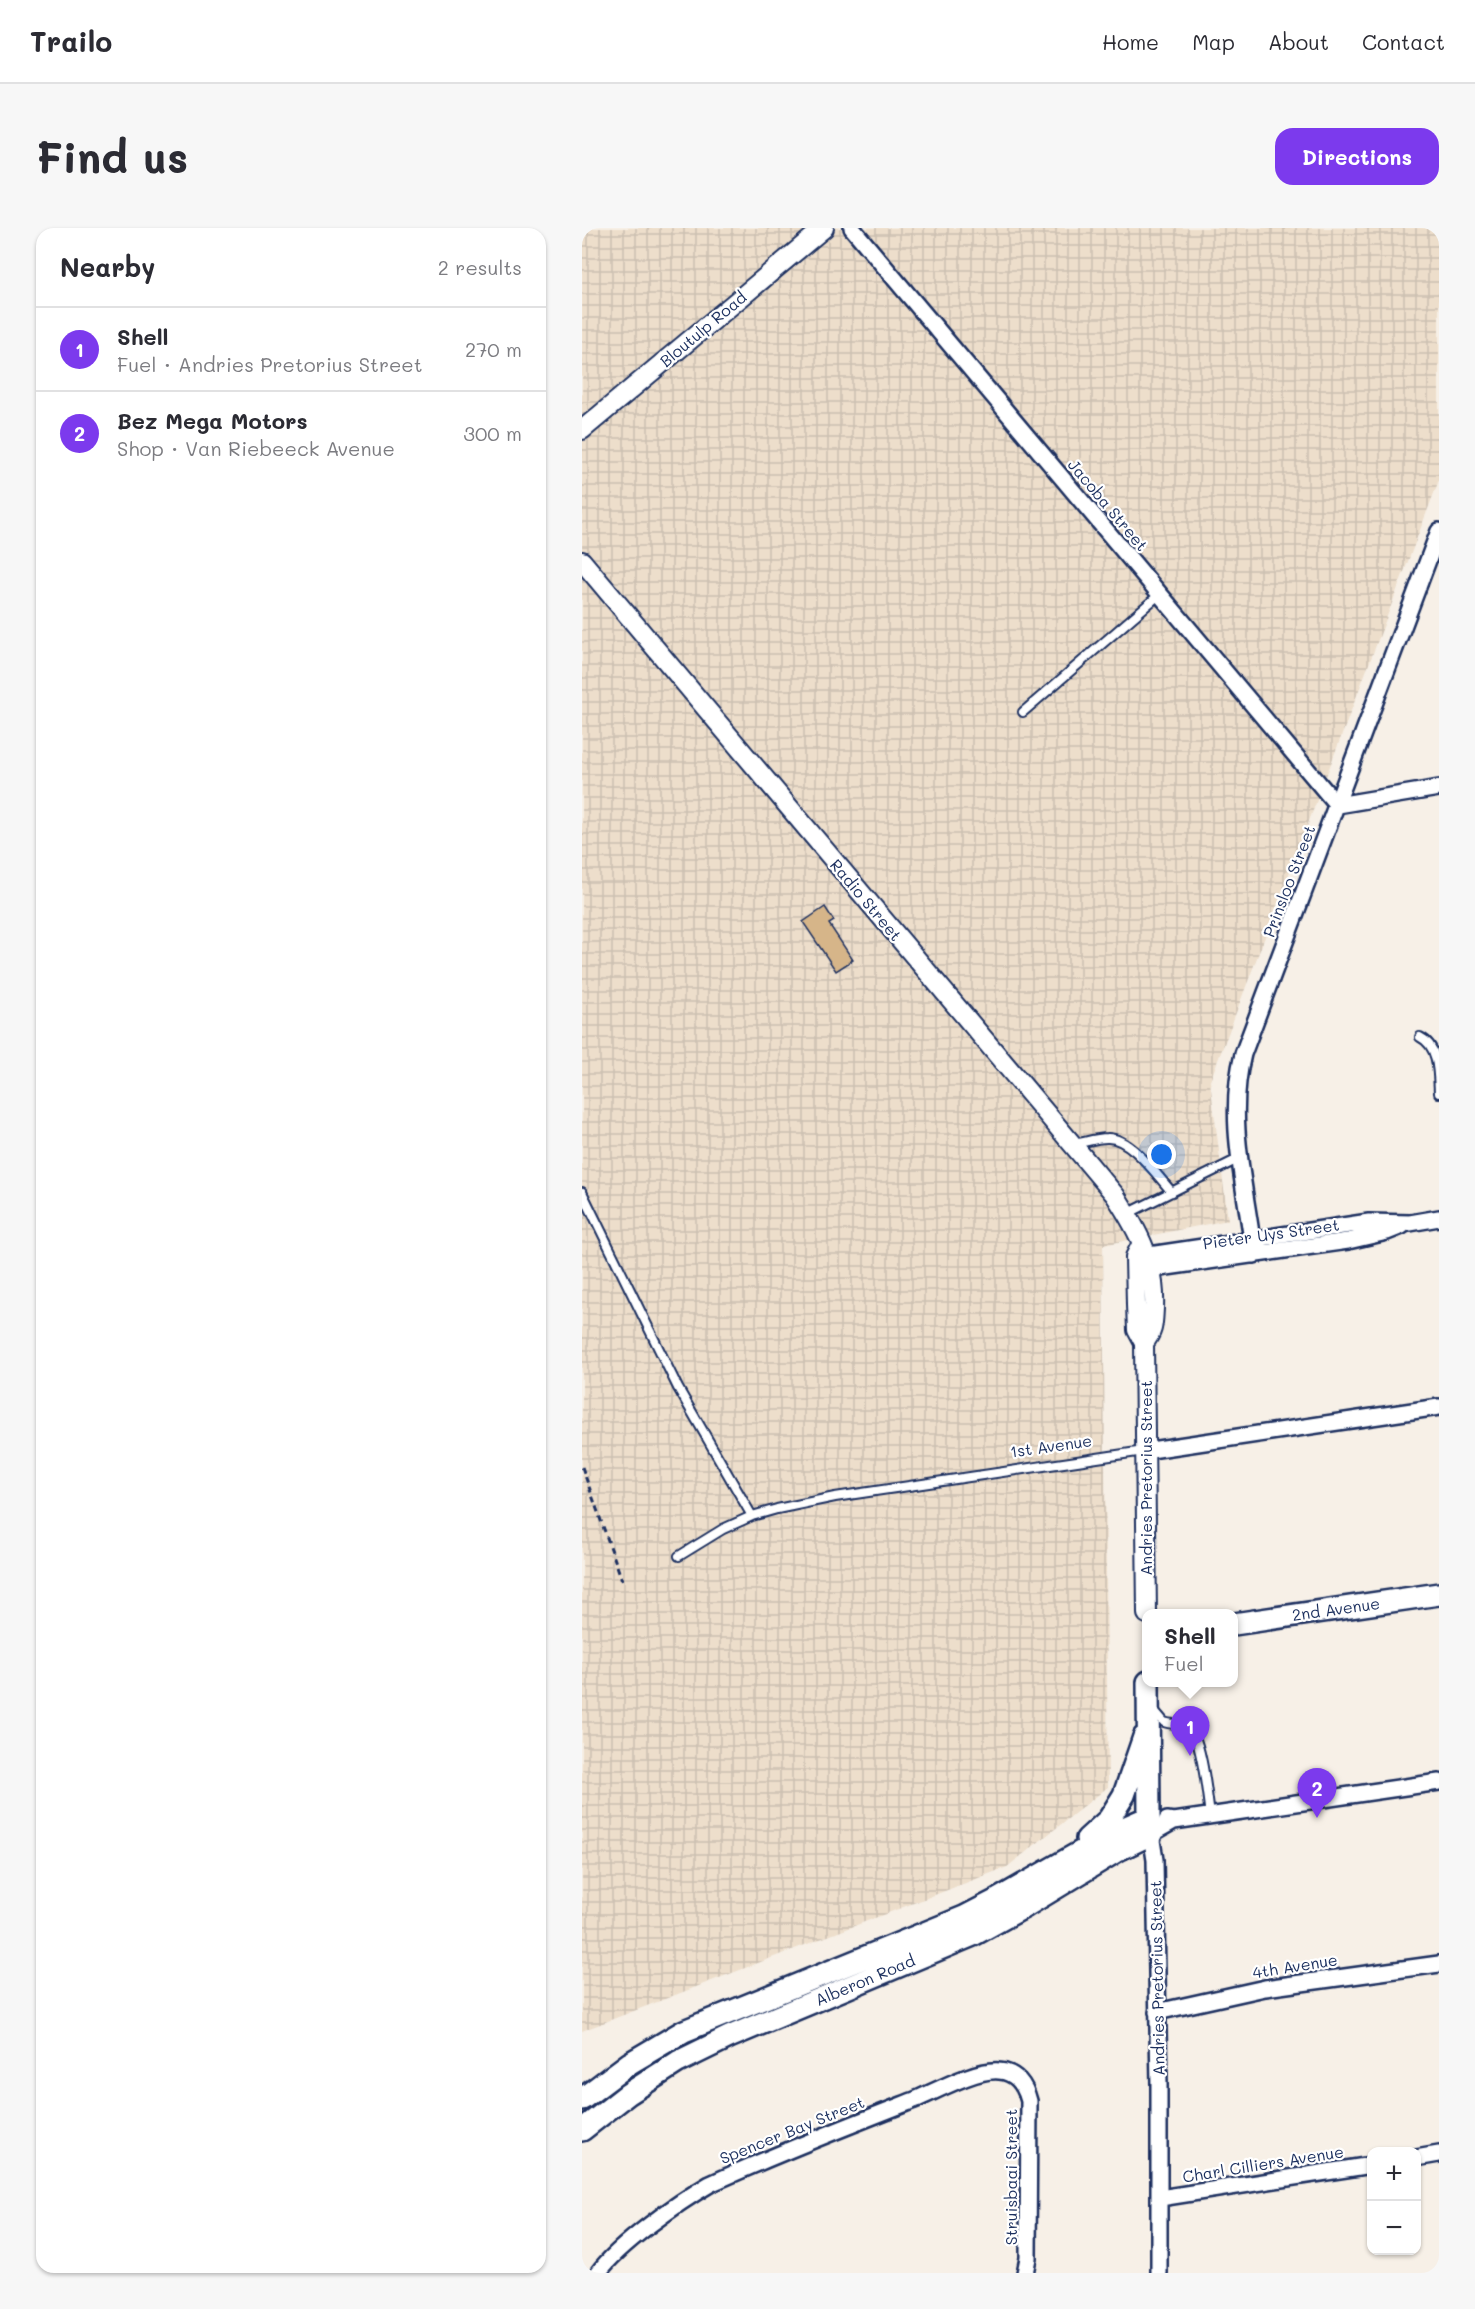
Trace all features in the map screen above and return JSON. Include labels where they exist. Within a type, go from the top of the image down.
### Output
[{"type":"main road","name":"2nd Avenue","points":[[1238,1623],[1439,1594]]},
{"type":"main road","name":"Andries Pretorius Street","points":[[1148,1693],[1150,1825]]},
{"type":"main road","points":[[1050,1870],[1098,1830],[1116,1808],[1126,1788],[1139,1746],[1149,1726]]},
{"type":"main road","name":"Alberon Road","points":[[582,2099],[630,2063],[684,2031],[934,1930],[995,1901],[1117,1831],[1150,1825]]},
{"type":"main road","name":"Alberon Road","points":[[582,2130],[635,2089],[697,2052],[973,1935],[1120,1849],[1150,1825]]},
{"type":"main road","points":[[684,2031],[697,2052]]},
{"type":"street","name":"Bloutulp Road","points":[[582,430],[824,228]]},
{"type":"street","name":"Jacoba Street","points":[[852,228],[1337,805]]},
{"type":"street","name":"Prinsloo Street","points":[[1254,1255],[1240,1158],[1235,1099],[1237,1079],[1244,1054],[1337,805],[1432,566],[1439,531]]},
{"type":"street","name":"Radio Street","points":[[582,561],[1115,1196],[1127,1214],[1143,1259]]},
{"type":"street","points":[[1337,805],[1439,788]]},
{"type":"street","name":"Pieter Uys Street","points":[[1143,1259],[1252,1239],[1370,1222],[1410,1223],[1439,1218]]},
{"type":"street","name":"Pieter Uys Street","points":[[1143,1259],[1254,1255],[1348,1241],[1387,1232],[1410,1223]]},
{"type":"street","name":"Andries Pretorius Street","points":[[1143,1259],[1137,1330],[1144,1343],[1147,1609]]},
{"type":"street","name":"1st Avenue","points":[[1144,1451],[1439,1407]]},
{"type":"street","points":[[1150,1825],[1439,1782]]},
{"type":"street","name":"Andries Pretorius Street","points":[[1150,1825],[1155,1860],[1159,2273]]},
{"type":"street","name":"4th Avenue","points":[[1157,2012],[1265,1988],[1439,1964]]},
{"type":"street","name":"Spencer Bay Street","points":[[597,2273],[612,2258],[683,2201],[710,2184],[984,2073],[1002,2071],[1016,2077],[1022,2083]]},
{"type":"street","name":"Struisbaai Street","points":[[1022,2083],[1029,2101],[1028,2258],[1025,2273]]},
{"type":"street","points":[[1421,2157],[1439,2154]]},
{"type":"street","name":"Charl Cilliers Avenue","points":[[1160,2198],[1367,2166]]},
{"type":"lane","points":[[1023,712],[1160,594]]},
{"type":"lane","points":[[1420,1037],[1426,1040],[1436,1053],[1439,1093]]},
{"type":"lane","points":[[1073,1144],[1108,1138],[1121,1141],[1134,1150],[1172,1192]]},
{"type":"lane","points":[[1127,1214],[1240,1158]]},
{"type":"lane","points":[[582,1192],[678,1388],[752,1516]]},
{"type":"lane","name":"1st Avenue","points":[[679,1556],[723,1529],[752,1516],[835,1497],[1144,1451]]},
{"type":"lane","points":[[1148,1693],[1164,1722],[1187,1726],[1193,1731],[1198,1746],[1210,1816]]},
{"type":"path","points":[[582,1467],[622,1580]]},
{"type":"shaded area","points":[[582,228],[1439,228],[1439,480],[1210,1081],[1228,1220],[1103,1245],[1108,1787],[1007,1867],[582,2031]]},
{"type":"building","points":[[825,907],[834,921],[829,924],[853,960],[836,971],[803,922]]},
{"type":"place","name":"Shell","points":[[1190,1756]]},
{"type":"place","name":"Bez Mega Motors","points":[[1317,1818]]}]
